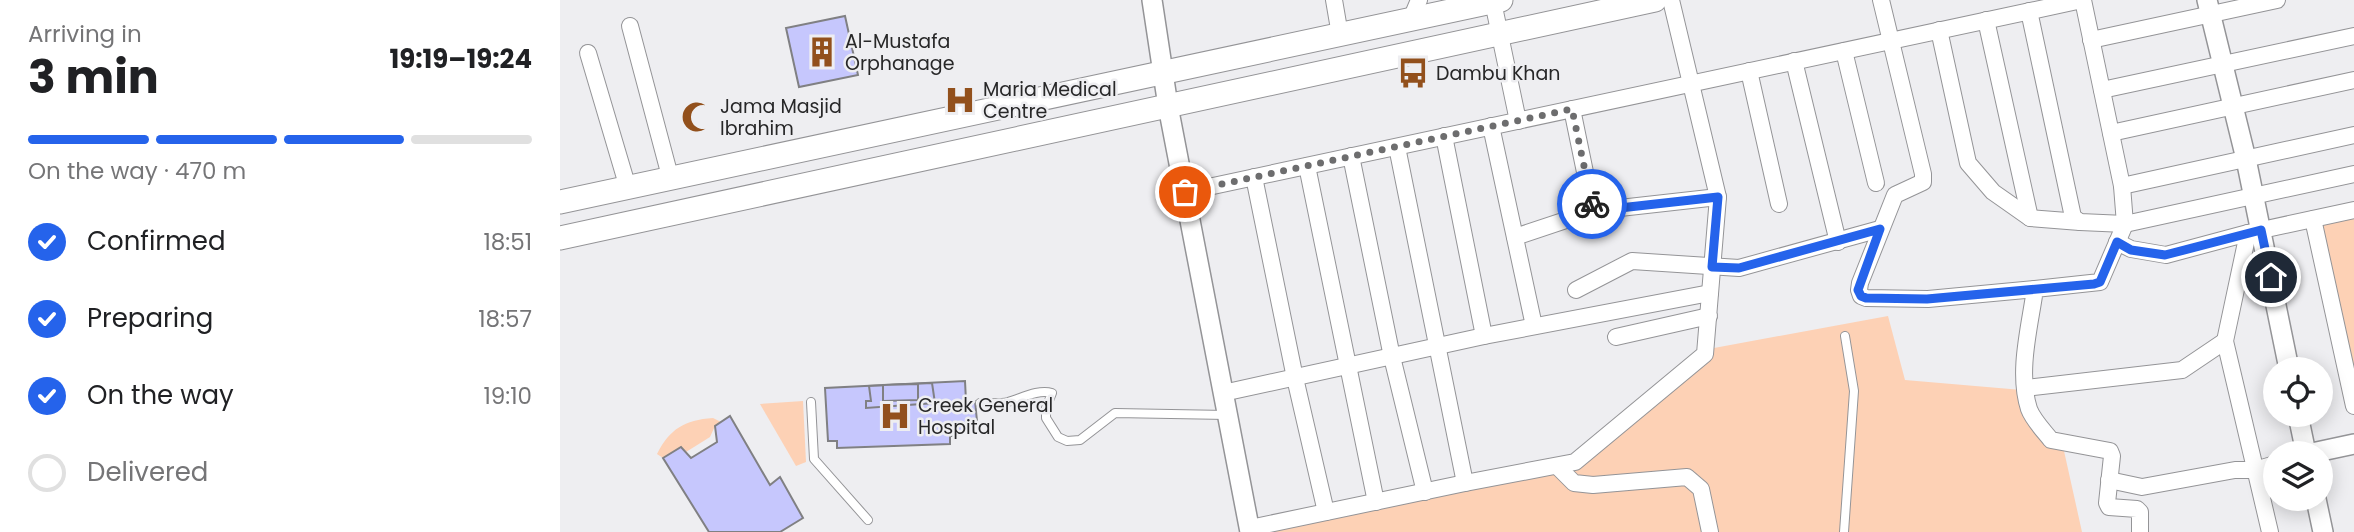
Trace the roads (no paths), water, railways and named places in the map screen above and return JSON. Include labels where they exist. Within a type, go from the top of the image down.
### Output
[{"type":"main road","points":[[560,238],[1655,0]]},
{"type":"main road","points":[[560,202],[1340,35],[1415,10],[1497,1]]},
{"type":"street","points":[[1152,0],[1168,106],[1250,530],[1465,483],[1575,463],[1705,354],[1718,197],[1671,0]]},
{"type":"street","points":[[1334,0],[1340,35]]},
{"type":"street","points":[[1185,192],[1794,61],[1844,51],[1891,41],[1939,30],[2082,0],[2122,186],[2126,224],[2100,282],[1927,299],[1861,296],[1858,290],[1895,195],[1923,182],[1923,174],[1891,41],[1881,0]]},
{"type":"street","points":[[2091,40],[2208,7],[2277,0]]},
{"type":"street","points":[[1497,1],[1499,34],[1518,121]]},
{"type":"street","points":[[2208,7],[2246,159],[2253,195],[2255,232],[2286,357]]},
{"type":"street","points":[[2029,11],[2073,217],[2080,222]]},
{"type":"street","points":[[1986,20],[2030,218]]},
{"type":"street","points":[[631,26],[671,180]]},
{"type":"street","points":[[1939,30],[1968,163],[1993,192],[2030,218],[2126,224],[2354,174]]},
{"type":"street","points":[[2102,90],[2354,36]]},
{"type":"street","points":[[1844,51],[1876,183]]},
{"type":"street","points":[[588,53],[628,188]]},
{"type":"street","points":[[1794,61],[1838,242]]},
{"type":"street","points":[[1749,71],[1779,204]]},
{"type":"street","points":[[2111,133],[2354,80]]},
{"type":"street","points":[[1572,109],[1593,211]]},
{"type":"street","points":[[1491,126],[1534,326]]},
{"type":"street","points":[[2122,186],[2354,135]]},
{"type":"street","points":[[1444,136],[1484,336]]},
{"type":"street","points":[[1397,147],[1465,483]]},
{"type":"street","points":[[1351,156],[1392,356],[1425,492]]},
{"type":"street","points":[[1307,166],[1376,502]]},
{"type":"street","points":[[1254,177],[1295,378],[1326,512]]},
{"type":"street","points":[[1515,237],[1593,211],[1718,197]]},
{"type":"street","points":[[2117,242],[2131,250],[2165,255],[2354,210]]},
{"type":"street","points":[[2313,219],[2354,406]]},
{"type":"street","points":[[1576,290],[1632,261],[1739,268],[1880,229]]},
{"type":"street","points":[[2255,232],[2225,341],[2270,532]]},
{"type":"street","points":[[2035,289],[2025,368],[2029,411],[2051,440],[2110,451],[2112,456],[2107,503],[2109,507],[2137,509],[2141,517],[2140,532]]},
{"type":"street","points":[[1223,393],[1484,336],[1710,293]]},
{"type":"street","points":[[1616,337],[1709,316]]},
{"type":"street","points":[[2025,388],[2182,370],[2225,341]]},
{"type":"street","points":[[2333,448],[2354,444]]},
{"type":"street","points":[[1557,466],[1574,483],[1593,485],[1687,477],[1701,489],[1710,532]]},
{"type":"street","points":[[2109,481],[2142,487],[2263,468]]},
{"type":"street","points":[[2318,511],[2323,532]]},
{"type":"lane","points":[[1844,532],[1854,391],[1845,336]]},
{"type":"lane","points":[[980,403],[1007,402],[1052,393],[1046,408],[1046,418],[1058,437],[1067,441],[1080,440],[1115,413],[1227,415]]},
{"type":"lane","points":[[811,402],[814,459],[868,520]]},
{"type":"place","name":"Al-Mustafa Orphanage","points":[[822,52]]},
{"type":"place","name":"Dambu Khan","points":[[1413,73]]},
{"type":"place","name":"Maria Medical Centre","points":[[960,100]]},
{"type":"place","name":"Jama Masjid Ibrahim","points":[[697,117]]},
{"type":"place","name":"Creek General Hospital","points":[[895,416]]}]
